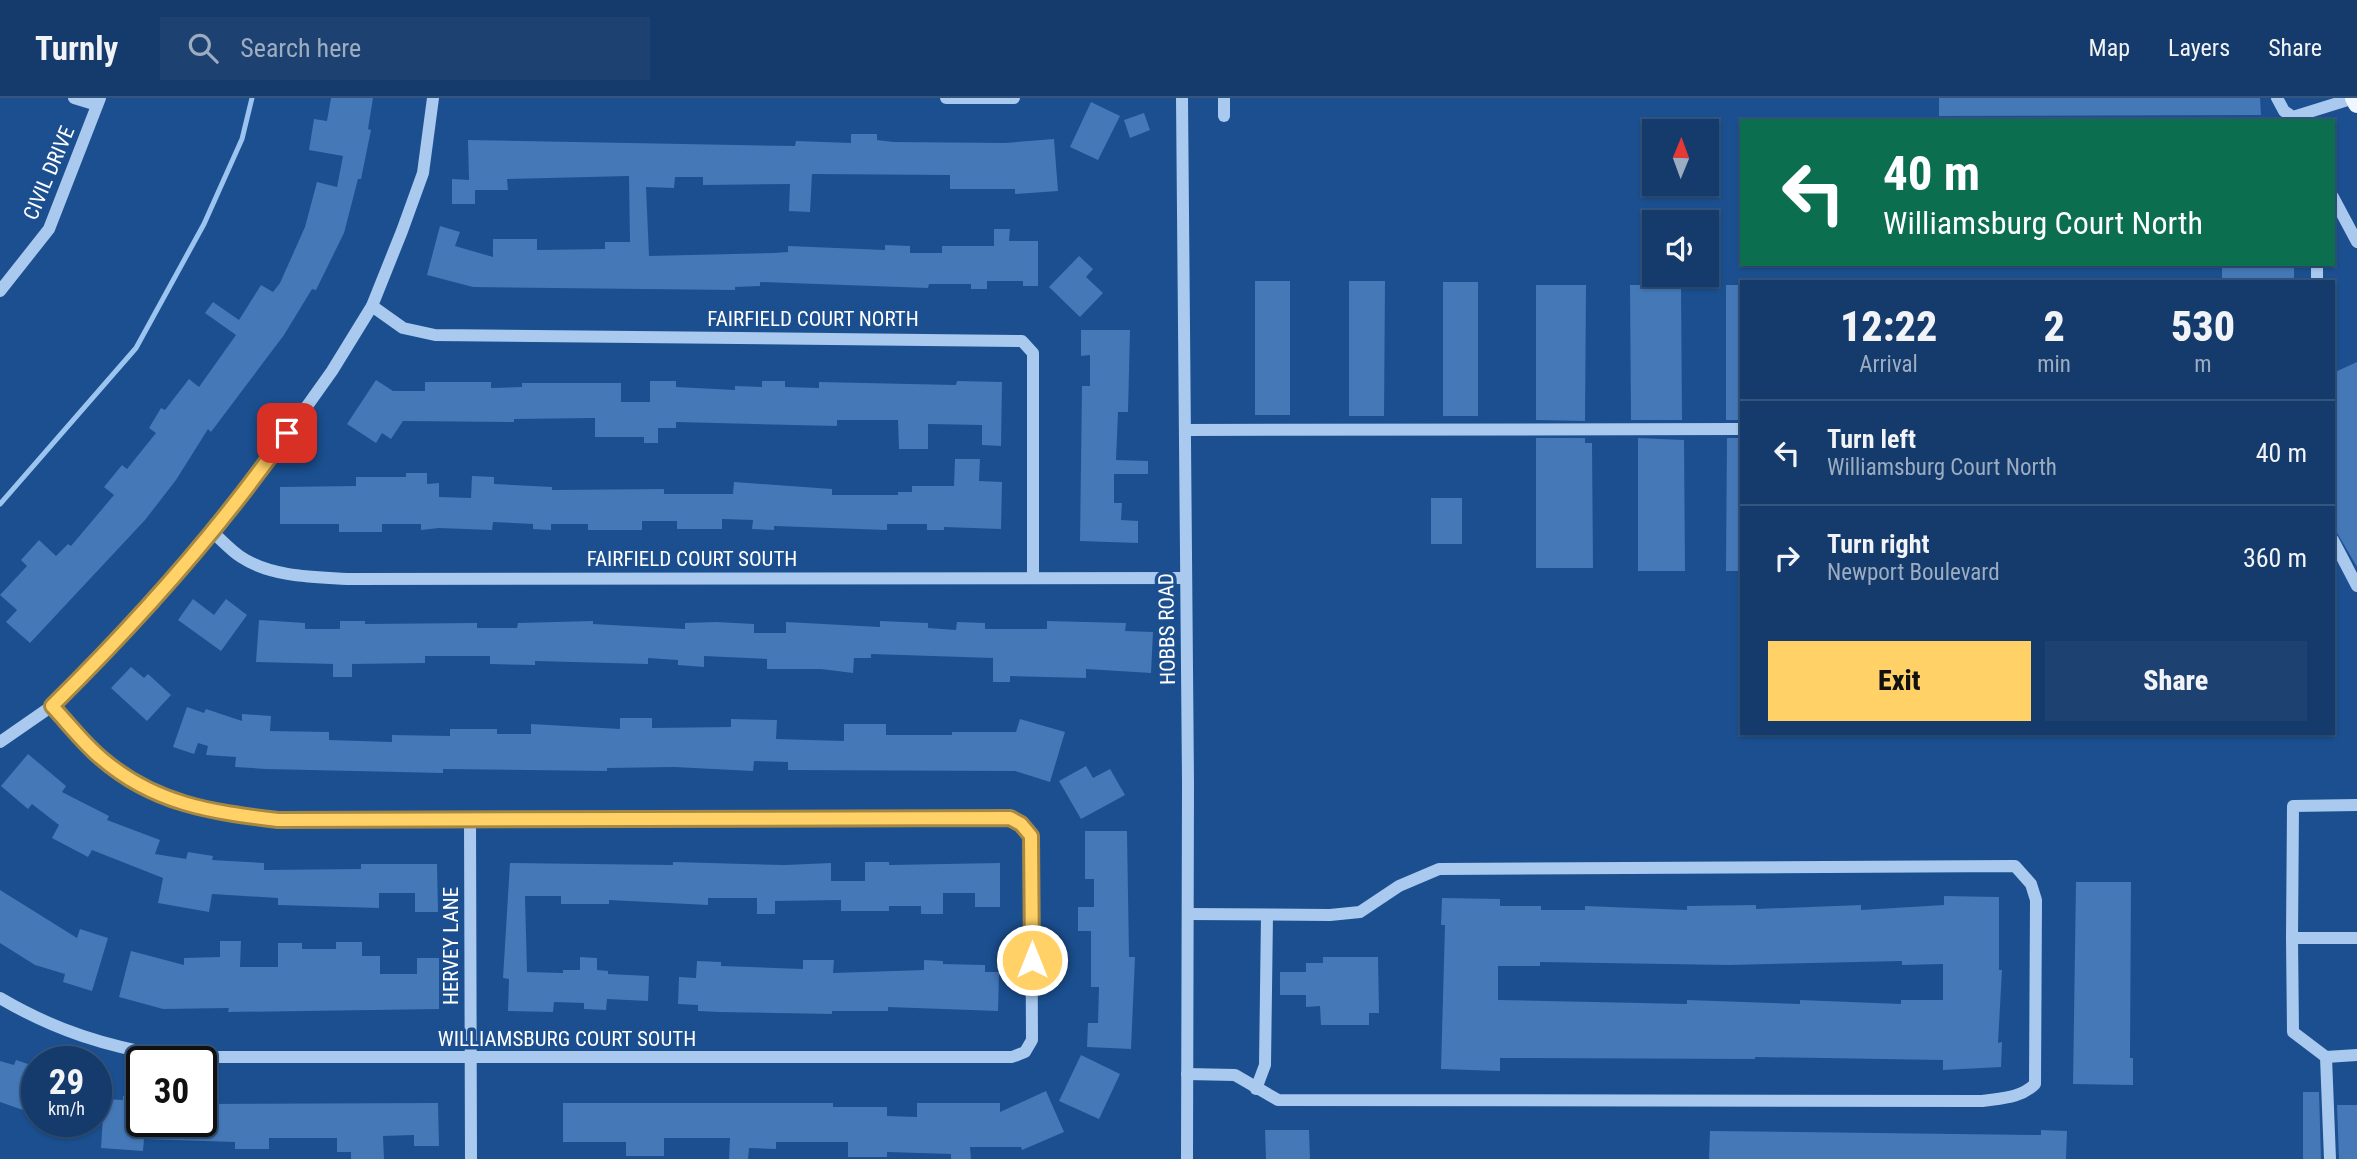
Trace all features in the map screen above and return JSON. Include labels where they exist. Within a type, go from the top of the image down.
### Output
[{"type":"main road","points":[[2354,98],[2357,104]]},
{"type":"street","points":[[74,98],[99,102]]},
{"type":"street","points":[[0,742],[52,706],[124,635],[243,496],[332,371],[372,306],[423,173],[433,98]]},
{"type":"street","points":[[946,98],[1014,98]]},
{"type":"street","name":"HOBBS ROAD","points":[[1182,98],[1188,914],[1187,1159]]},
{"type":"street","points":[[1224,98],[1224,116]]},
{"type":"street","points":[[2277,98],[2284,111],[2293,117],[2354,98]]},
{"type":"street","name":"CIVIL DRIVE","points":[[0,291],[49,229],[99,102]]},
{"type":"street","points":[[2335,201],[2357,242]]},
{"type":"street","name":"FAIRFIELD COURT NORTH","points":[[372,306],[403,328],[435,335],[1022,341],[1033,353],[1033,577]]},
{"type":"street","points":[[1185,430],[1740,429]]},
{"type":"street","name":"FAIRFIELD COURT SOUTH","points":[[211,531],[242,558],[267,568],[325,578],[1186,578]]},
{"type":"street","points":[[2335,544],[2357,586]]},
{"type":"street","name":"WILLIAMSBURG COURT SOUTH","points":[[0,998],[30,1015],[108,1046],[169,1057],[1012,1057],[1025,1052],[1032,1040],[1031,836],[1021,824],[1010,818],[278,820],[210,812],[172,800],[134,783],[101,758],[52,706]]},
{"type":"street","points":[[2357,805],[2292,806],[2293,1032],[2326,1057],[2357,1055]]},
{"type":"street","name":"HERVEY LANE","points":[[470,818],[471,1159]]},
{"type":"street","points":[[1187,1074],[1235,1075],[1278,1100],[1982,1101],[2015,1097],[2027,1092],[2035,1084],[2036,900],[2031,884],[2015,866],[1439,869],[1399,886],[1360,912],[1188,914]]},
{"type":"street","points":[[1256,1088],[1265,1065],[1267,915]]},
{"type":"street","points":[[2292,937],[2357,938]]},
{"type":"street","points":[[2326,1057],[2330,1159]]},
{"type":"building","points":[[331,98],[373,98],[368,129],[371,130],[361,179],[358,179],[344,233],[316,290],[312,289],[284,335],[211,432],[208,429],[176,480],[145,520],[30,643],[6,622],[17,610],[0,595],[27,566],[21,560],[39,540],[56,556],[68,544],[71,546],[114,495],[104,487],[122,465],[127,469],[156,433],[149,428],[161,408],[165,410],[189,379],[199,387],[236,335],[205,313],[213,302],[239,320],[261,285],[273,292],[280,283],[305,227],[317,182],[337,187],[343,156],[309,150],[314,119],[327,121]]},
{"type":"building","points":[[1939,98],[2260,98],[2261,115],[1939,116]]},
{"type":"building","points":[[1091,102],[1120,116],[1098,160],[1070,147]]},
{"type":"building","points":[[1144,113],[1150,130],[1130,138],[1124,120]]},
{"type":"building","points":[[851,134],[877,134],[877,140],[893,142],[1005,143],[1054,139],[1058,191],[1015,194],[1015,189],[950,189],[950,175],[812,174],[810,212],[789,211],[790,184],[703,185],[703,177],[675,177],[674,188],[646,187],[649,256],[788,252],[788,246],[885,250],[885,245],[910,246],[910,253],[942,253],[942,246],[994,246],[994,229],[1010,229],[1009,241],[1038,241],[1038,286],[1023,286],[1023,281],[987,281],[987,289],[971,289],[971,284],[929,284],[928,288],[760,282],[760,286],[735,287],[735,290],[473,287],[427,275],[440,226],[460,232],[455,246],[493,257],[493,239],[537,239],[537,250],[605,249],[605,242],[630,242],[629,176],[507,179],[508,190],[475,190],[475,204],[452,204],[452,179],[469,180],[468,140],[795,146],[796,141],[851,143]]},
{"type":"building","points":[[1079,256],[1093,269],[1086,277],[1103,293],[1080,317],[1049,287]]},
{"type":"building","points":[[2222,266],[2294,266],[2294,280],[2222,280]]},
{"type":"building","points":[[1255,281],[1290,281],[1290,415],[1255,415]]},
{"type":"building","points":[[1349,281],[1385,281],[1384,416],[1349,416]]},
{"type":"building","points":[[1443,282],[1478,282],[1478,416],[1443,416]]},
{"type":"building","points":[[1536,285],[1586,285],[1585,421],[1536,420]]},
{"type":"building","points":[[1630,285],[1681,287],[1682,420],[1631,420]]},
{"type":"building","points":[[1726,285],[1740,285],[1740,420],[1726,420]]},
{"type":"building","points":[[1081,330],[1130,330],[1128,412],[1118,412],[1116,460],[1148,461],[1148,474],[1114,474],[1114,503],[1122,503],[1121,520],[1138,521],[1138,543],[1080,541],[1082,386],[1090,386],[1090,355],[1081,356]]},
{"type":"building","points":[[2357,362],[2357,567],[2335,529],[2335,372]]},
{"type":"building","points":[[376,380],[393,391],[425,391],[425,382],[491,382],[491,388],[522,387],[522,383],[621,383],[621,402],[650,402],[650,381],[676,381],[676,387],[735,390],[735,386],[762,387],[762,381],[785,381],[785,387],[819,388],[819,382],[956,385],[957,381],[1002,382],[1001,446],[982,445],[982,425],[928,424],[928,449],[899,449],[898,420],[837,420],[837,426],[676,422],[676,428],[658,428],[658,443],[644,443],[644,437],[595,437],[595,418],[514,419],[514,422],[403,421],[391,439],[382,433],[376,443],[347,424]]},
{"type":"building","points":[[1536,438],[1585,438],[1585,443],[1592,443],[1593,568],[1536,568]]},
{"type":"building","points":[[1638,438],[1684,440],[1685,571],[1638,571]]},
{"type":"building","points":[[1727,438],[1740,438],[1740,571],[1726,571]]},
{"type":"building","points":[[955,459],[980,459],[979,481],[1002,482],[1001,529],[944,527],[944,530],[927,530],[927,524],[887,524],[887,530],[774,526],[774,530],[752,529],[753,520],[722,519],[722,529],[677,529],[677,521],[642,521],[642,530],[588,530],[588,524],[551,524],[551,530],[533,529],[533,524],[493,522],[492,530],[421,530],[421,524],[382,524],[382,532],[339,532],[339,524],[280,524],[280,487],[356,486],[356,477],[406,477],[406,473],[427,473],[427,484],[439,483],[439,497],[471,498],[472,476],[494,477],[494,484],[552,487],[552,490],[664,489],[664,494],[733,494],[734,482],[832,489],[832,495],[898,495],[898,492],[912,492],[912,486],[954,486]]},
{"type":"building","points":[[1431,498],[1462,498],[1462,544],[1431,544]]},
{"type":"building","points":[[193,599],[214,615],[226,599],[247,615],[221,651],[178,620]]},
{"type":"building","points":[[259,620],[305,623],[305,629],[340,629],[340,621],[365,621],[365,624],[477,623],[477,628],[517,628],[518,623],[593,621],[593,624],[685,629],[685,623],[716,622],[754,624],[754,633],[786,633],[786,622],[880,627],[880,621],[928,623],[928,628],[956,630],[957,622],[985,623],[985,629],[1047,629],[1047,621],[1126,623],[1125,631],[1153,632],[1151,673],[1086,669],[1086,678],[1010,676],[1010,682],[993,682],[993,658],[871,654],[871,658],[854,658],[853,673],[821,669],[767,669],[767,659],[704,656],[704,667],[678,665],[678,660],[648,658],[648,664],[535,661],[535,665],[490,664],[490,656],[425,656],[425,663],[352,664],[352,677],[333,677],[333,664],[256,662]]},
{"type":"building","points":[[131,667],[144,678],[148,674],[171,695],[147,721],[111,688]]},
{"type":"building","points":[[187,707],[204,713],[206,709],[242,721],[242,714],[271,716],[270,731],[329,732],[329,740],[392,742],[392,735],[450,736],[450,729],[497,729],[497,734],[531,734],[531,724],[620,729],[620,718],[652,718],[652,728],[731,727],[731,719],[777,720],[776,739],[844,741],[844,724],[886,724],[886,735],[1016,732],[1020,719],[1065,732],[1050,782],[1015,771],[788,770],[788,762],[754,761],[753,771],[674,767],[607,768],[607,771],[443,769],[443,773],[266,769],[235,767],[236,757],[206,755],[208,746],[198,743],[194,754],[173,747]]},
{"type":"building","points":[[28,754],[66,786],[62,792],[109,816],[107,820],[160,840],[155,854],[186,859],[188,852],[213,856],[212,860],[264,863],[264,870],[361,869],[361,864],[437,864],[438,912],[415,912],[415,893],[379,893],[379,908],[278,905],[278,898],[212,894],[209,912],[158,903],[163,878],[92,850],[88,857],[52,838],[59,825],[32,804],[28,809],[1,786]]},
{"type":"building","points":[[1086,766],[1093,778],[1110,769],[1125,795],[1081,819],[1059,781]]},
{"type":"building","points":[[1085,831],[1127,831],[1129,957],[1135,957],[1131,1049],[1087,1047],[1088,1023],[1098,1023],[1099,987],[1091,987],[1091,931],[1078,931],[1078,907],[1094,907],[1094,879],[1085,879]]},
{"type":"building","points":[[673,862],[785,865],[831,863],[831,881],[865,881],[865,862],[889,862],[889,865],[1000,863],[1000,907],[975,907],[975,893],[943,893],[943,914],[921,914],[921,906],[889,906],[889,911],[841,911],[841,900],[775,901],[775,914],[757,914],[757,898],[708,898],[708,905],[609,900],[609,904],[561,904],[561,896],[525,896],[527,972],[563,973],[563,970],[580,970],[580,957],[597,958],[597,970],[608,971],[608,974],[649,976],[648,1001],[607,999],[606,1010],[584,1009],[584,1003],[554,1002],[553,1012],[508,1011],[509,979],[503,978],[510,863],[673,865]]},
{"type":"building","points":[[2076,882],[2131,882],[2130,1058],[2133,1058],[2133,1085],[2073,1084]]},
{"type":"building","points":[[0,890],[77,938],[80,929],[108,938],[92,991],[63,982],[65,974],[35,965],[0,943]]},
{"type":"building","points":[[1944,896],[1999,897],[1999,970],[2002,970],[1998,1043],[2002,1042],[2001,1067],[1943,1070],[1943,1060],[1755,1057],[1500,1058],[1500,1071],[1441,1069],[1445,925],[1441,925],[1442,898],[1500,899],[1500,906],[1541,906],[1541,910],[1585,910],[1585,906],[1687,910],[1687,906],[1756,905],[1756,909],[1861,905],[1861,910],[1944,905]],"holes":[[[1902,961],[1902,965],[1943,964],[1943,1000],[1901,1000],[1901,1004],[1800,1000],[1800,1004],[1687,1000],[1687,1004],[1498,1000],[1498,966],[1540,966],[1540,962],[1729,965]]]},
{"type":"building","points":[[220,941],[241,941],[240,967],[278,967],[278,943],[302,943],[302,949],[336,949],[336,942],[362,942],[362,956],[380,956],[380,974],[417,974],[417,958],[439,958],[439,1009],[228,1012],[229,1008],[163,1009],[119,997],[131,951],[184,965],[184,958],[220,957]]},
{"type":"building","points":[[1323,957],[1378,957],[1379,1013],[1369,1013],[1369,1025],[1321,1025],[1320,1006],[1306,1007],[1306,995],[1280,995],[1280,972],[1306,972],[1306,963],[1323,963]]},
{"type":"building","points":[[803,960],[834,960],[833,973],[924,970],[924,960],[943,961],[943,964],[985,965],[985,972],[999,972],[998,1011],[888,1007],[888,1011],[832,1011],[832,1014],[719,1012],[698,1011],[698,1005],[678,1004],[679,977],[696,978],[697,961],[721,962],[721,966],[803,969]]},
{"type":"building","points":[[1081,1055],[1120,1074],[1099,1119],[1059,1101]]},
{"type":"building","points":[[16,1060],[21,1062],[21,1109],[0,1102],[0,1061],[14,1065]]},
{"type":"building","points":[[1046,1091],[1064,1132],[1022,1150],[1021,1147],[970,1147],[971,1159],[951,1159],[951,1154],[887,1152],[887,1157],[848,1157],[848,1142],[776,1142],[776,1149],[749,1148],[748,1159],[729,1159],[730,1138],[664,1138],[664,1156],[626,1156],[626,1142],[563,1142],[563,1103],[833,1103],[833,1107],[887,1107],[887,1116],[917,1117],[917,1103],[1000,1103],[1000,1112]]},
{"type":"building","points":[[2303,1092],[2319,1092],[2321,1159],[2303,1159]]},
{"type":"building","points":[[123,1096],[126,1096],[126,1137],[217,1137],[217,1104],[438,1103],[439,1146],[414,1146],[414,1135],[383,1136],[384,1159],[351,1159],[351,1152],[337,1152],[337,1138],[269,1138],[269,1149],[235,1149],[235,1142],[144,1139],[143,1151],[101,1148],[102,1137],[112,1137],[112,1099],[123,1100]]},
{"type":"building","points":[[2337,1105],[2357,1105],[2357,1159],[2339,1159]]},
{"type":"building","points":[[1265,1130],[1309,1130],[1310,1159],[1266,1159]]},
{"type":"building","points":[[2041,1130],[2067,1131],[2066,1159],[1709,1159],[1710,1131],[2041,1135]]},
{"type":"waterway","points":[[0,504],[136,348],[204,224],[242,139],[252,98]]},
{"type":"route","points":[[287,433],[243,496],[124,635],[52,706],[101,758],[134,783],[172,800],[210,812],[278,820],[1010,818],[1021,824],[1031,836],[1032,960]]}]
